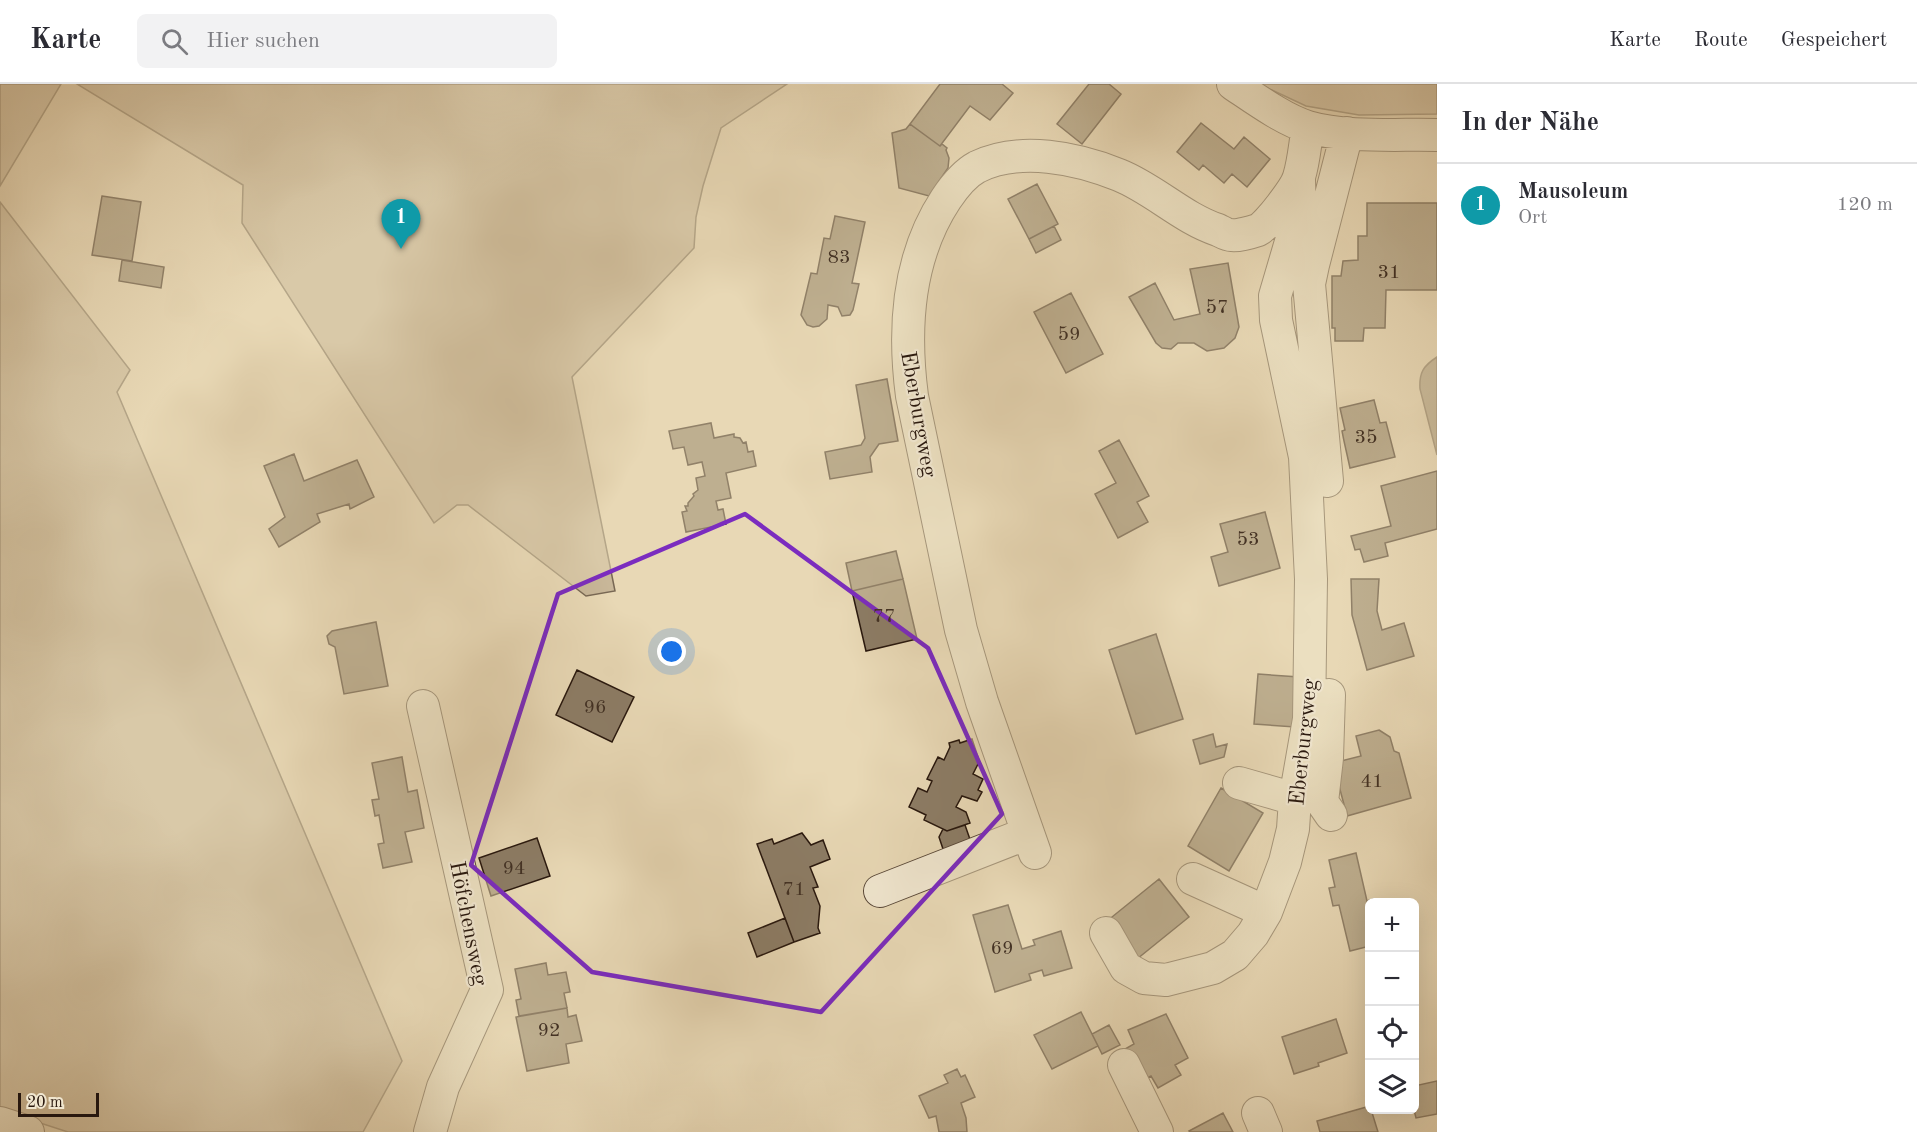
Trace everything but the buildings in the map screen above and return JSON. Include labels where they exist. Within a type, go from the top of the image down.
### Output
[{"type":"street","points":[[1233,84],[1274,110],[1308,127],[1347,133],[1437,135]]},
{"type":"street","name":"Eberburgweg","points":[[1106,933],[1126,968],[1144,978],[1166,980],[1213,968],[1235,955],[1253,934],[1266,912],[1285,862],[1293,829],[1309,719],[1311,579],[1305,457],[1276,320],[1275,296],[1300,212],[1299,179],[1308,127]]},
{"type":"street","points":[[1331,815],[1322,802],[1328,737],[1333,575],[1328,484],[1309,284],[1347,133]]},
{"type":"street","name":"Eberburgweg","points":[[880,891],[1031,843],[982,702],[961,630],[912,396],[907,327],[912,287],[922,246],[937,213],[957,183],[975,168],[1015,156],[1052,158],[1089,164],[1121,176],[1158,195],[1204,225],[1231,235],[1259,229],[1282,206],[1299,179]]},
{"type":"street","name":"Höfchensweg","points":[[423,706],[487,990],[443,1087],[430,1132]]},
{"type":"street","points":[[1239,783],[1296,799]]},
{"type":"street","points":[[1193,879],[1266,912]]},
{"type":"street","points":[[1124,1065],[1157,1132]]},
{"type":"street","points":[[0,1123],[28,1132]]},
{"type":"highlighted area","points":[[745,514],[928,648],[1002,814],[821,1012],[592,972],[471,865],[558,594]]},
{"type":"shaded area","points":[[0,84],[61,84],[0,186]]},
{"type":"shaded area","points":[[77,84],[787,84],[721,128],[696,217],[694,248],[572,377],[615,591],[586,596],[468,505],[457,505],[434,523],[242,223],[243,185]]},
{"type":"shaded area","points":[[1259,84],[1437,84],[1437,114],[1359,115],[1306,106]]},
{"type":"shaded area","points":[[0,202],[130,370],[117,392],[402,1061],[363,1132],[68,1132],[0,1110]]},
{"type":"shaded area","points":[[1437,357],[1437,455],[1420,383],[1423,370]]},
{"type":"place","name":"Mausoleum","points":[[401,249]]}]
